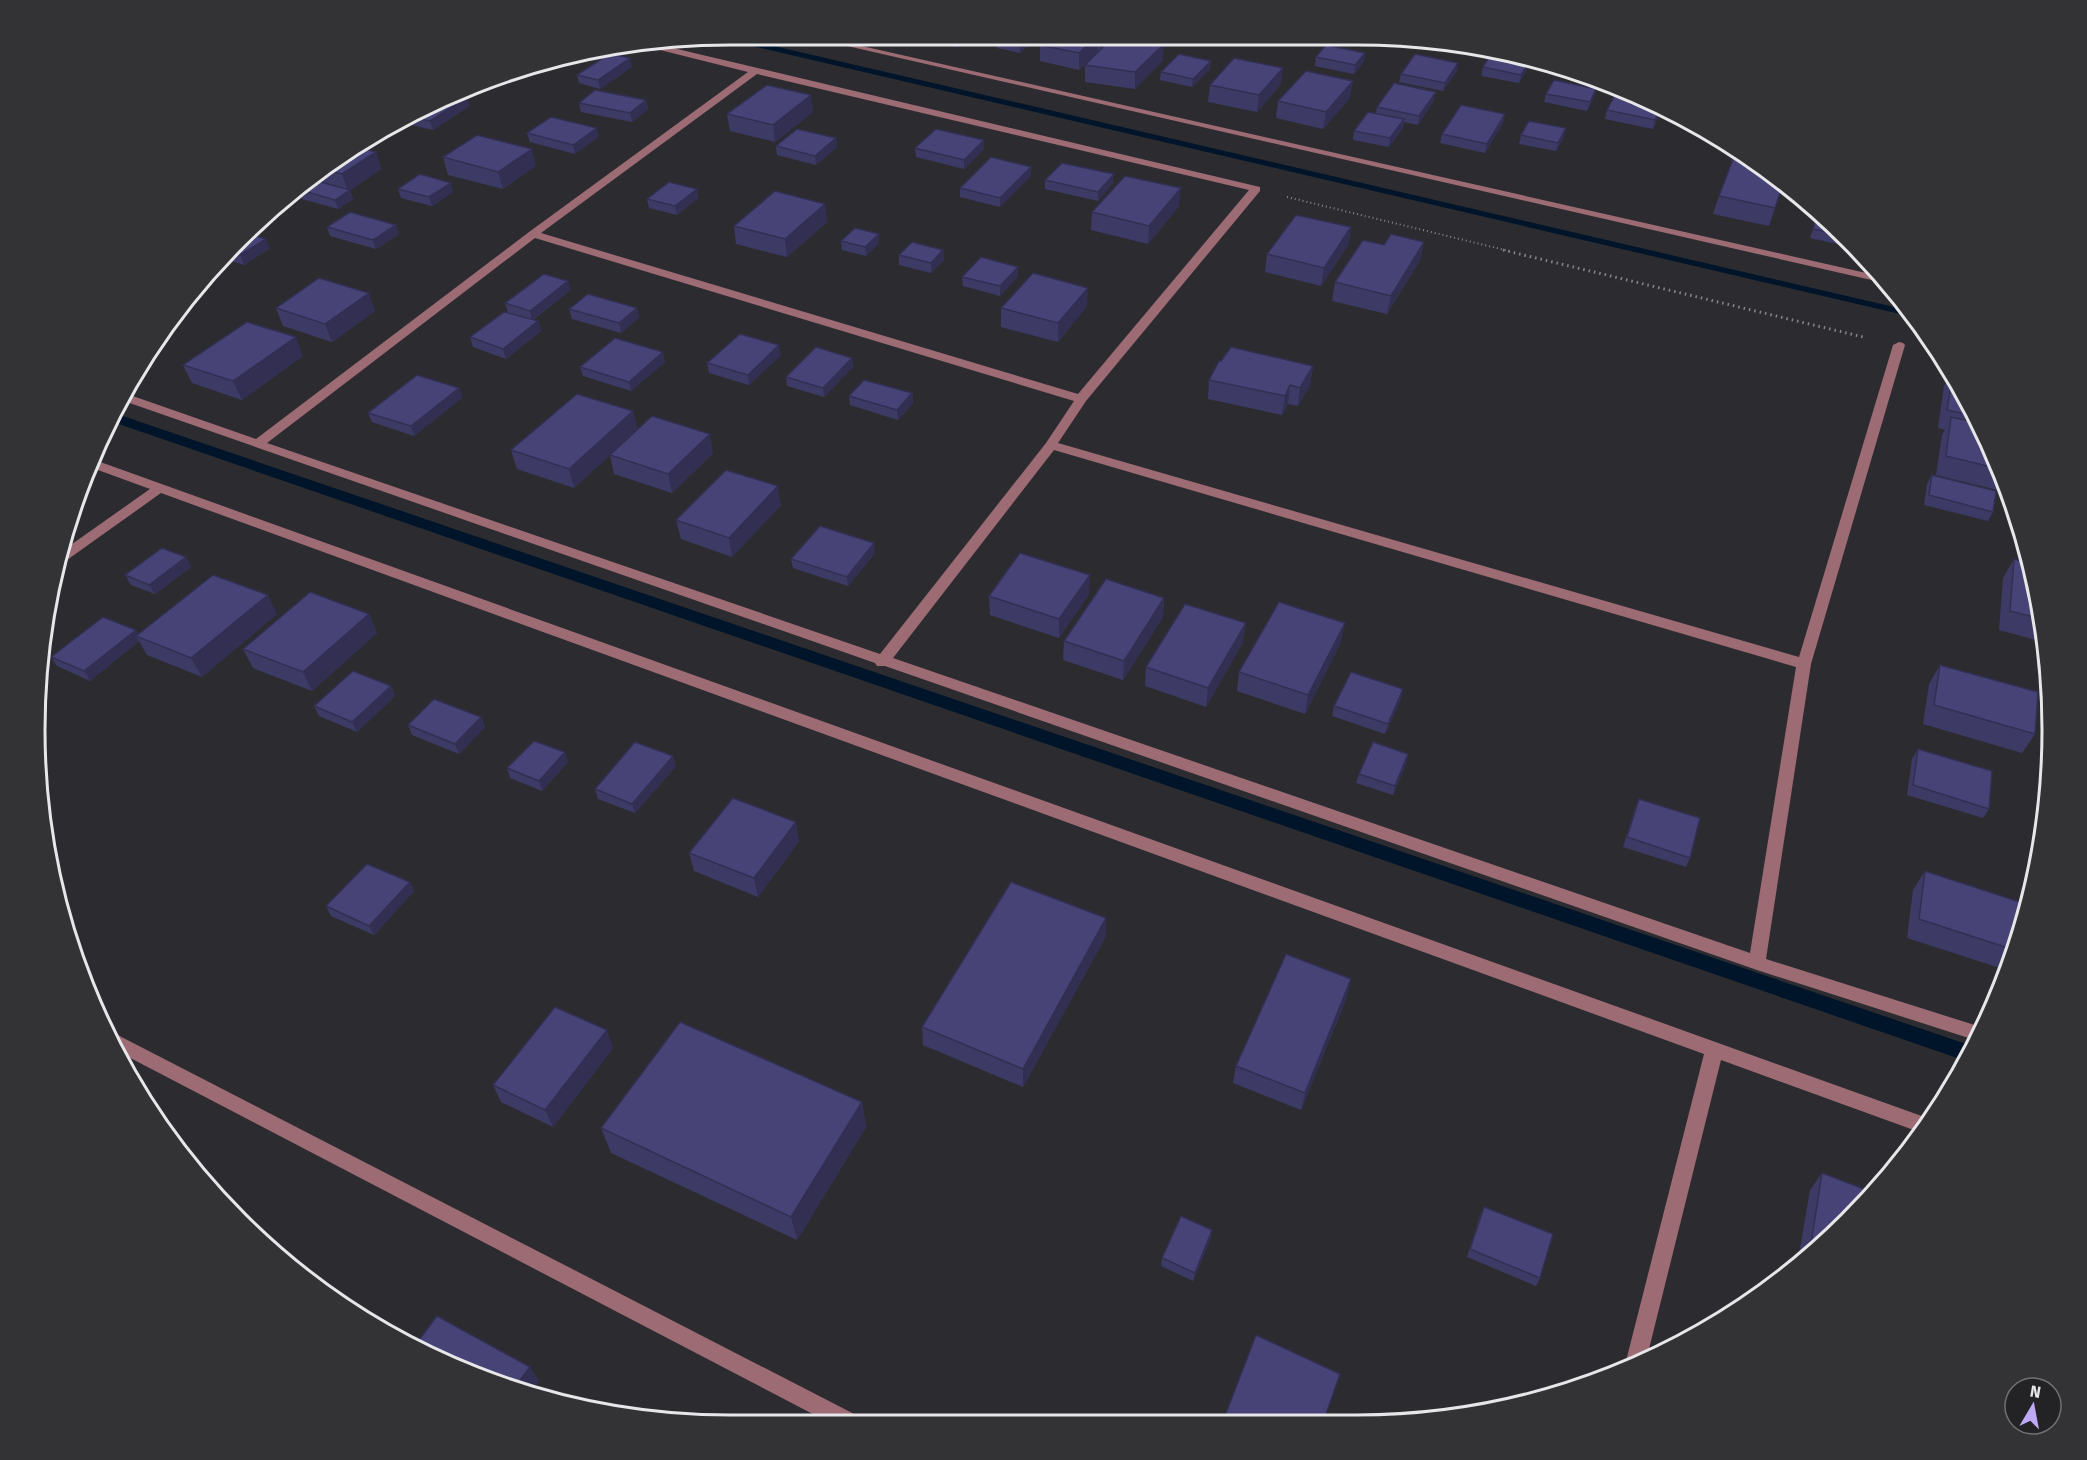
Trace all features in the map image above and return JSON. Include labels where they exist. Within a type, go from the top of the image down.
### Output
[{"type":"street","points":[[852,45],[1871,277]]},
{"type":"street","points":[[663,49],[1256,189],[1081,399],[1051,445],[882,662]]},
{"type":"street","points":[[260,443],[533,234],[755,71]]},
{"type":"street","points":[[533,234],[1081,399]]},
{"type":"street","points":[[1757,963],[1804,664],[1899,345]]},
{"type":"street","points":[[130,400],[260,443],[882,662],[1757,963],[1972,1032]]},
{"type":"street","points":[[1051,445],[1804,664]]},
{"type":"street","points":[[98,466],[1918,1123]]},
{"type":"street","points":[[68,553],[159,488]]},
{"type":"street","points":[[123,1046],[836,1415]]},
{"type":"street","points":[[1638,1354],[1714,1050]]},
{"type":"path","points":[[1256,189],[1899,345]]},
{"type":"building","points":[[1040,45],[1087,45],[1079,53]]},
{"type":"building","points":[[1163,45],[1135,72],[1085,65],[1103,47],[1098,46]]},
{"type":"building","points":[[1326,45],[1365,53],[1355,65],[1316,57]]},
{"type":"building","points":[[1179,54],[1211,61],[1193,79],[1161,72]]},
{"type":"building","points":[[1415,54],[1458,63],[1445,83],[1401,74]]},
{"type":"building","points":[[615,55],[630,58],[598,80],[577,75],[605,57]]},
{"type":"building","points":[[1234,58],[1283,68],[1259,95],[1210,85]]},
{"type":"building","points":[[1489,58],[1526,66],[1521,75],[1483,67]]},
{"type":"building","points":[[1306,71],[1353,81],[1326,112],[1278,101]]},
{"type":"building","points":[[1554,80],[1596,89],[1590,102],[1546,94]]},
{"type":"building","points":[[1394,83],[1436,92],[1419,116],[1377,107]]},
{"type":"building","points":[[767,85],[811,95],[773,125],[727,114]]},
{"type":"building","points":[[595,90],[646,100],[630,113],[579,103]]},
{"type":"building","points":[[1615,95],[1658,115],[1655,120],[1607,110]]},
{"type":"building","points":[[464,99],[430,121],[422,119]]},
{"type":"building","points":[[1461,105],[1505,114],[1487,144],[1442,134]]},
{"type":"building","points":[[1368,112],[1404,119],[1390,138],[1354,131]]},
{"type":"building","points":[[551,117],[597,128],[573,145],[527,133]]},
{"type":"building","points":[[1529,121],[1566,128],[1558,143],[1521,135]]},
{"type":"building","points":[[797,129],[836,138],[815,156],[776,146]]},
{"type":"building","points":[[936,129],[984,140],[964,160],[915,148]]},
{"type":"building","points":[[477,135],[532,149],[498,172],[443,157]]},
{"type":"building","points":[[366,149],[376,152],[342,174],[333,172]]},
{"type":"building","points":[[991,157],[1031,167],[1000,198],[960,188]]},
{"type":"building","points":[[1733,159],[1738,160],[1780,192],[1775,208],[1719,196]]},
{"type":"building","points":[[1062,163],[1114,174],[1098,192],[1045,180]]},
{"type":"building","points":[[420,174],[451,183],[429,197],[398,189]]},
{"type":"building","points":[[1125,176],[1181,188],[1149,226],[1092,212]]},
{"type":"building","points":[[320,182],[350,190],[335,200],[307,192]]},
{"type":"building","points":[[669,182],[697,189],[675,206],[647,199]]},
{"type":"building","points":[[775,191],[825,204],[785,239],[734,226]]},
{"type":"building","points":[[350,212],[396,225],[373,240],[327,227]]},
{"type":"building","points":[[1296,215],[1351,227],[1324,268],[1267,254]]},
{"type":"building","points":[[1815,221],[1826,232],[1813,229]]},
{"type":"building","points":[[855,228],[879,234],[865,247],[841,241]]},
{"type":"building","points":[[1391,234],[1424,242],[1391,296],[1335,282],[1363,240],[1384,245]]},
{"type":"building","points":[[256,236],[266,239],[238,254]]},
{"type":"building","points":[[912,242],[943,250],[931,263],[899,255]]},
{"type":"building","points":[[981,257],[1018,267],[1000,286],[962,277]]},
{"type":"building","points":[[1033,273],[1088,288],[1058,323],[1001,308]]},
{"type":"building","points":[[544,274],[568,281],[530,311],[505,303]]},
{"type":"building","points":[[319,278],[369,293],[325,324],[276,308]]},
{"type":"building","points":[[588,294],[637,308],[619,323],[569,309]]},
{"type":"building","points":[[504,312],[538,321],[503,349],[470,337]]},
{"type":"building","points":[[247,322],[296,337],[233,381],[183,365]]},
{"type":"building","points":[[740,334],[779,345],[748,375],[707,363]]},
{"type":"building","points":[[615,338],[663,352],[629,382],[580,367]]},
{"type":"building","points":[[816,347],[852,358],[823,388],[786,377]]},
{"type":"building","points":[[1231,347],[1313,366],[1300,388],[1290,385],[1285,396],[1209,380],[1219,361]]},
{"type":"building","points":[[417,375],[459,388],[411,426],[368,413]]},
{"type":"building","points":[[864,380],[912,393],[897,410],[849,396]]},
{"type":"building","points":[[1950,389],[1964,414],[1947,410]]},
{"type":"building","points":[[577,394],[633,411],[569,469],[511,450]]},
{"type":"building","points":[[652,416],[710,434],[668,474],[610,455]]},
{"type":"building","points":[[1951,417],[1968,421],[1989,467],[1946,456]]},
{"type":"building","points":[[726,470],[778,486],[729,538],[676,520]]},
{"type":"building","points":[[1932,475],[1996,491],[1993,512],[1929,495]]},
{"type":"building","points":[[820,526],[874,543],[847,577],[791,559]]},
{"type":"building","points":[[162,548],[186,557],[149,585],[125,575]]},
{"type":"building","points":[[1020,553],[1090,575],[1059,619],[989,596]]},
{"type":"building","points":[[2014,559],[2021,561],[2032,617],[2010,611]]},
{"type":"building","points":[[213,575],[268,595],[191,658],[136,636]]},
{"type":"building","points":[[1106,579],[1164,598],[1124,661],[1064,641]]},
{"type":"building","points":[[310,592],[369,614],[303,672],[243,649]]},
{"type":"building","points":[[1279,602],[1345,623],[1308,695],[1239,672]]},
{"type":"building","points":[[1185,604],[1246,623],[1208,688],[1146,667]]},
{"type":"building","points":[[103,617],[136,630],[84,671],[51,657]]},
{"type":"building","points":[[1940,665],[2038,692],[2035,734],[1934,705]]},
{"type":"building","points":[[353,671],[391,686],[352,722],[314,706]]},
{"type":"building","points":[[1351,672],[1403,689],[1388,724],[1334,706]]},
{"type":"building","points":[[434,699],[481,717],[455,744],[408,725]]},
{"type":"building","points":[[534,741],[565,752],[539,781],[507,768]]},
{"type":"building","points":[[635,742],[673,756],[632,804],[595,789]]},
{"type":"building","points":[[1373,742],[1408,754],[1395,786],[1359,774]]},
{"type":"building","points":[[1918,749],[1992,771],[1989,809],[1913,785]]},
{"type":"building","points":[[733,798],[796,822],[754,878],[689,853]]},
{"type":"building","points":[[1639,799],[1700,818],[1690,858],[1627,837]]},
{"type":"building","points":[[367,864],[410,882],[369,926],[326,906]]},
{"type":"building","points":[[1925,871],[2020,902],[2007,948],[1919,919]]},
{"type":"building","points":[[1011,882],[1106,918],[1023,1069],[922,1027]]},
{"type":"building","points":[[1286,954],[1351,979],[1305,1093],[1236,1066]]},
{"type":"building","points":[[555,1007],[607,1030],[545,1110],[493,1085]]},
{"type":"building","points":[[680,1022],[862,1102],[791,1217],[601,1128]]},
{"type":"building","points":[[1822,1173],[1865,1189],[1841,1214],[1811,1243]]},
{"type":"building","points":[[1484,1207],[1553,1234],[1540,1278],[1470,1249]]},
{"type":"building","points":[[1181,1216],[1212,1230],[1195,1273],[1162,1258]]},
{"type":"building","points":[[437,1316],[530,1367],[519,1382],[468,1363],[419,1340]]},
{"type":"building","points":[[1256,1335],[1340,1374],[1326,1415],[1225,1415]]},
{"type":"waterway","points":[[758,45],[1899,311]]},
{"type":"waterway","points":[[120,420],[1961,1051]]}]
